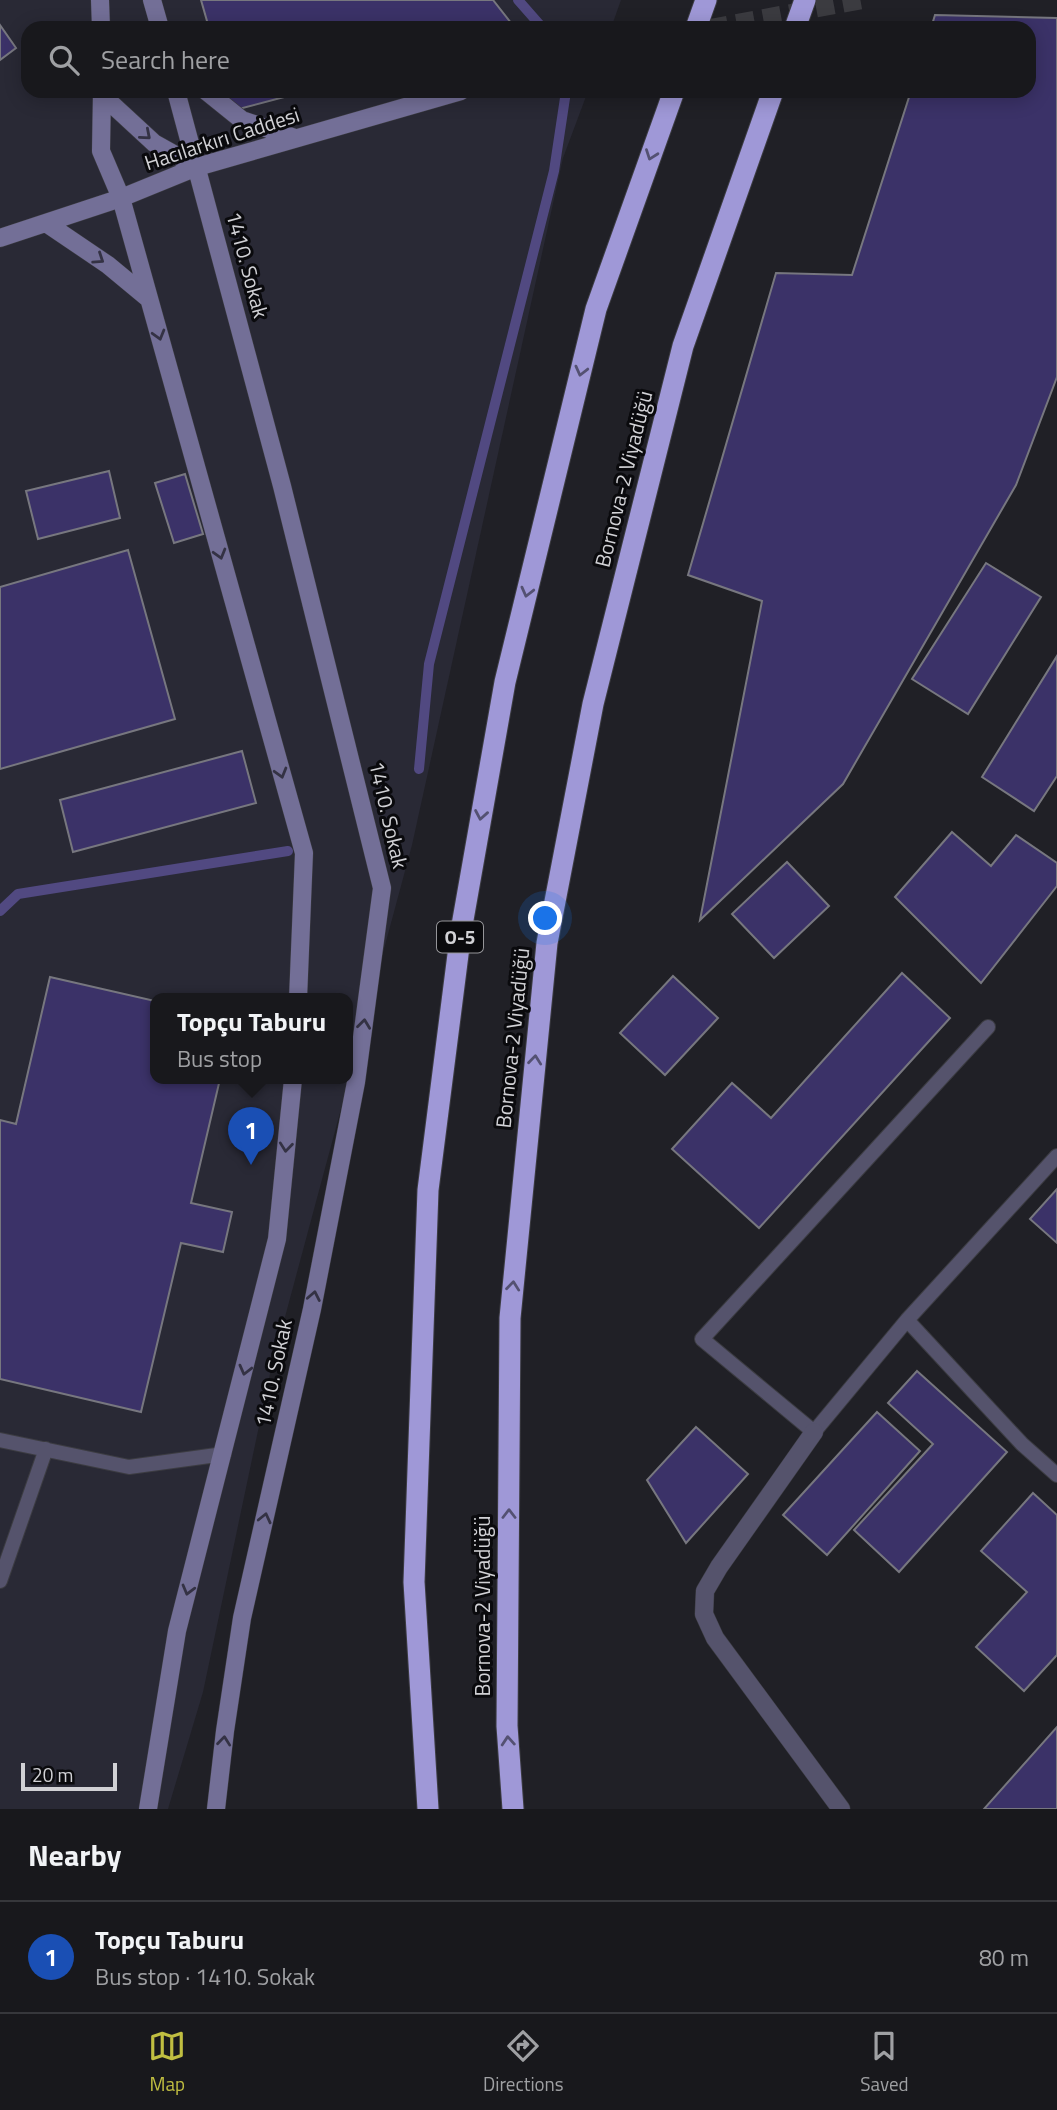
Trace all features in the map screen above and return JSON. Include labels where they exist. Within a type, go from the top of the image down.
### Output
[{"type":"highway","points":[[698,21],[706,0]]},
{"type":"highway","points":[[798,21],[805,0]]},
{"type":"highway","name":"O-5","points":[[428,1809],[414,1582],[428,1204],[461,930],[505,682],[596,309],[671,98]]},
{"type":"highway","name":"Bornova-2 Viyadüğü","points":[[513,1809],[507,1726],[510,1318],[547,943],[593,704],[683,346],[771,98]]},
{"type":"street","points":[[100,0],[101,21]]},
{"type":"street","points":[[152,0],[158,21]]},
{"type":"street","points":[[102,98],[101,152],[121,198],[303,853],[298,993]]},
{"type":"street","points":[[107,98],[154,143],[197,167]]},
{"type":"street","name":"1410. Sokak","points":[[178,98],[286,500],[382,888],[356,1082],[312,1309],[242,1618],[216,1809]]},
{"type":"street","points":[[215,98],[242,120],[295,138]]},
{"type":"street","name":"Hacılarkırı Caddesi","points":[[0,238],[121,198],[197,167],[436,98]]},
{"type":"street","points":[[46,223],[108,265],[149,299]]},
{"type":"street","name":"1410. Sokak","points":[[148,1809],[177,1631],[277,1239],[292,1084]]},
{"type":"street","points":[[814,1432],[719,1567],[705,1591],[704,1614],[715,1637],[841,1809]]},
{"type":"lane","points":[[988,1027],[702,1339],[814,1432],[907,1320],[1057,1156]]},
{"type":"lane","points":[[907,1320],[1022,1444],[1057,1475]]},
{"type":"lane","points":[[0,1440],[129,1467],[224,1454]]},
{"type":"lane","points":[[0,1581],[46,1449]]},
{"type":"shaded area","points":[[0,0],[621,0],[614,21],[21,21],[21,98],[585,98],[563,158],[412,845],[353,1064],[353,993],[150,993],[150,1084],[348,1084],[271,1369],[203,1692],[168,1809],[0,1809]]},
{"type":"building","points":[[201,0],[493,0],[510,21],[207,21]]},
{"type":"building","points":[[935,15],[1057,18],[1057,377],[1016,485],[843,784],[700,920],[762,601],[688,575],[776,273],[852,275],[909,98],[1036,98],[1036,21],[933,21]]},
{"type":"building","points":[[0,25],[16,48],[0,60]]},
{"type":"building","points":[[228,98],[280,98],[231,111]]},
{"type":"building","points":[[109,471],[120,518],[38,539],[26,491]]},
{"type":"building","points":[[185,474],[203,534],[174,543],[155,483]]},
{"type":"building","points":[[128,550],[175,719],[0,769],[0,587]]},
{"type":"building","points":[[986,563],[1041,597],[968,714],[912,679]]},
{"type":"building","points":[[1057,656],[1057,776],[1034,811],[982,777]]},
{"type":"building","points":[[242,751],[256,803],[73,852],[60,800]]},
{"type":"building","points":[[952,832],[991,866],[1016,835],[1057,863],[1057,886],[981,983],[895,897]]},
{"type":"building","points":[[787,862],[829,906],[774,958],[732,914]]},
{"type":"building","points":[[902,973],[950,1018],[759,1228],[672,1149],[732,1083],[771,1118]]},
{"type":"building","points":[[673,976],[718,1018],[665,1075],[620,1033]]},
{"type":"building","points":[[50,977],[150,1000],[150,1084],[219,1084],[191,1203],[232,1212],[223,1252],[181,1243],[141,1412],[0,1379],[0,1120],[16,1124]]},
{"type":"building","points":[[1057,1189],[1057,1243],[1030,1219]]},
{"type":"building","points":[[917,1371],[1007,1452],[899,1572],[854,1530],[933,1444],[888,1403]]},
{"type":"building","points":[[877,1412],[920,1451],[827,1555],[783,1515]]},
{"type":"building","points":[[696,1427],[748,1474],[686,1543],[647,1480]]},
{"type":"building","points":[[1033,1493],[1057,1515],[1057,1655],[1024,1691],[976,1647],[1027,1592],[981,1551]]},
{"type":"building","points":[[1057,1727],[1057,1809],[984,1809]]},
{"type":"waterway","points":[[518,0],[536,21]]},
{"type":"waterway","points":[[419,769],[429,664],[554,171],[565,98]]},
{"type":"waterway","points":[[0,911],[18,894],[288,851]]},
{"type":"tunnel","points":[[748,21],[862,0]]},
{"type":"place","name":"Topçu Taburu","points":[[251,1165]]}]
